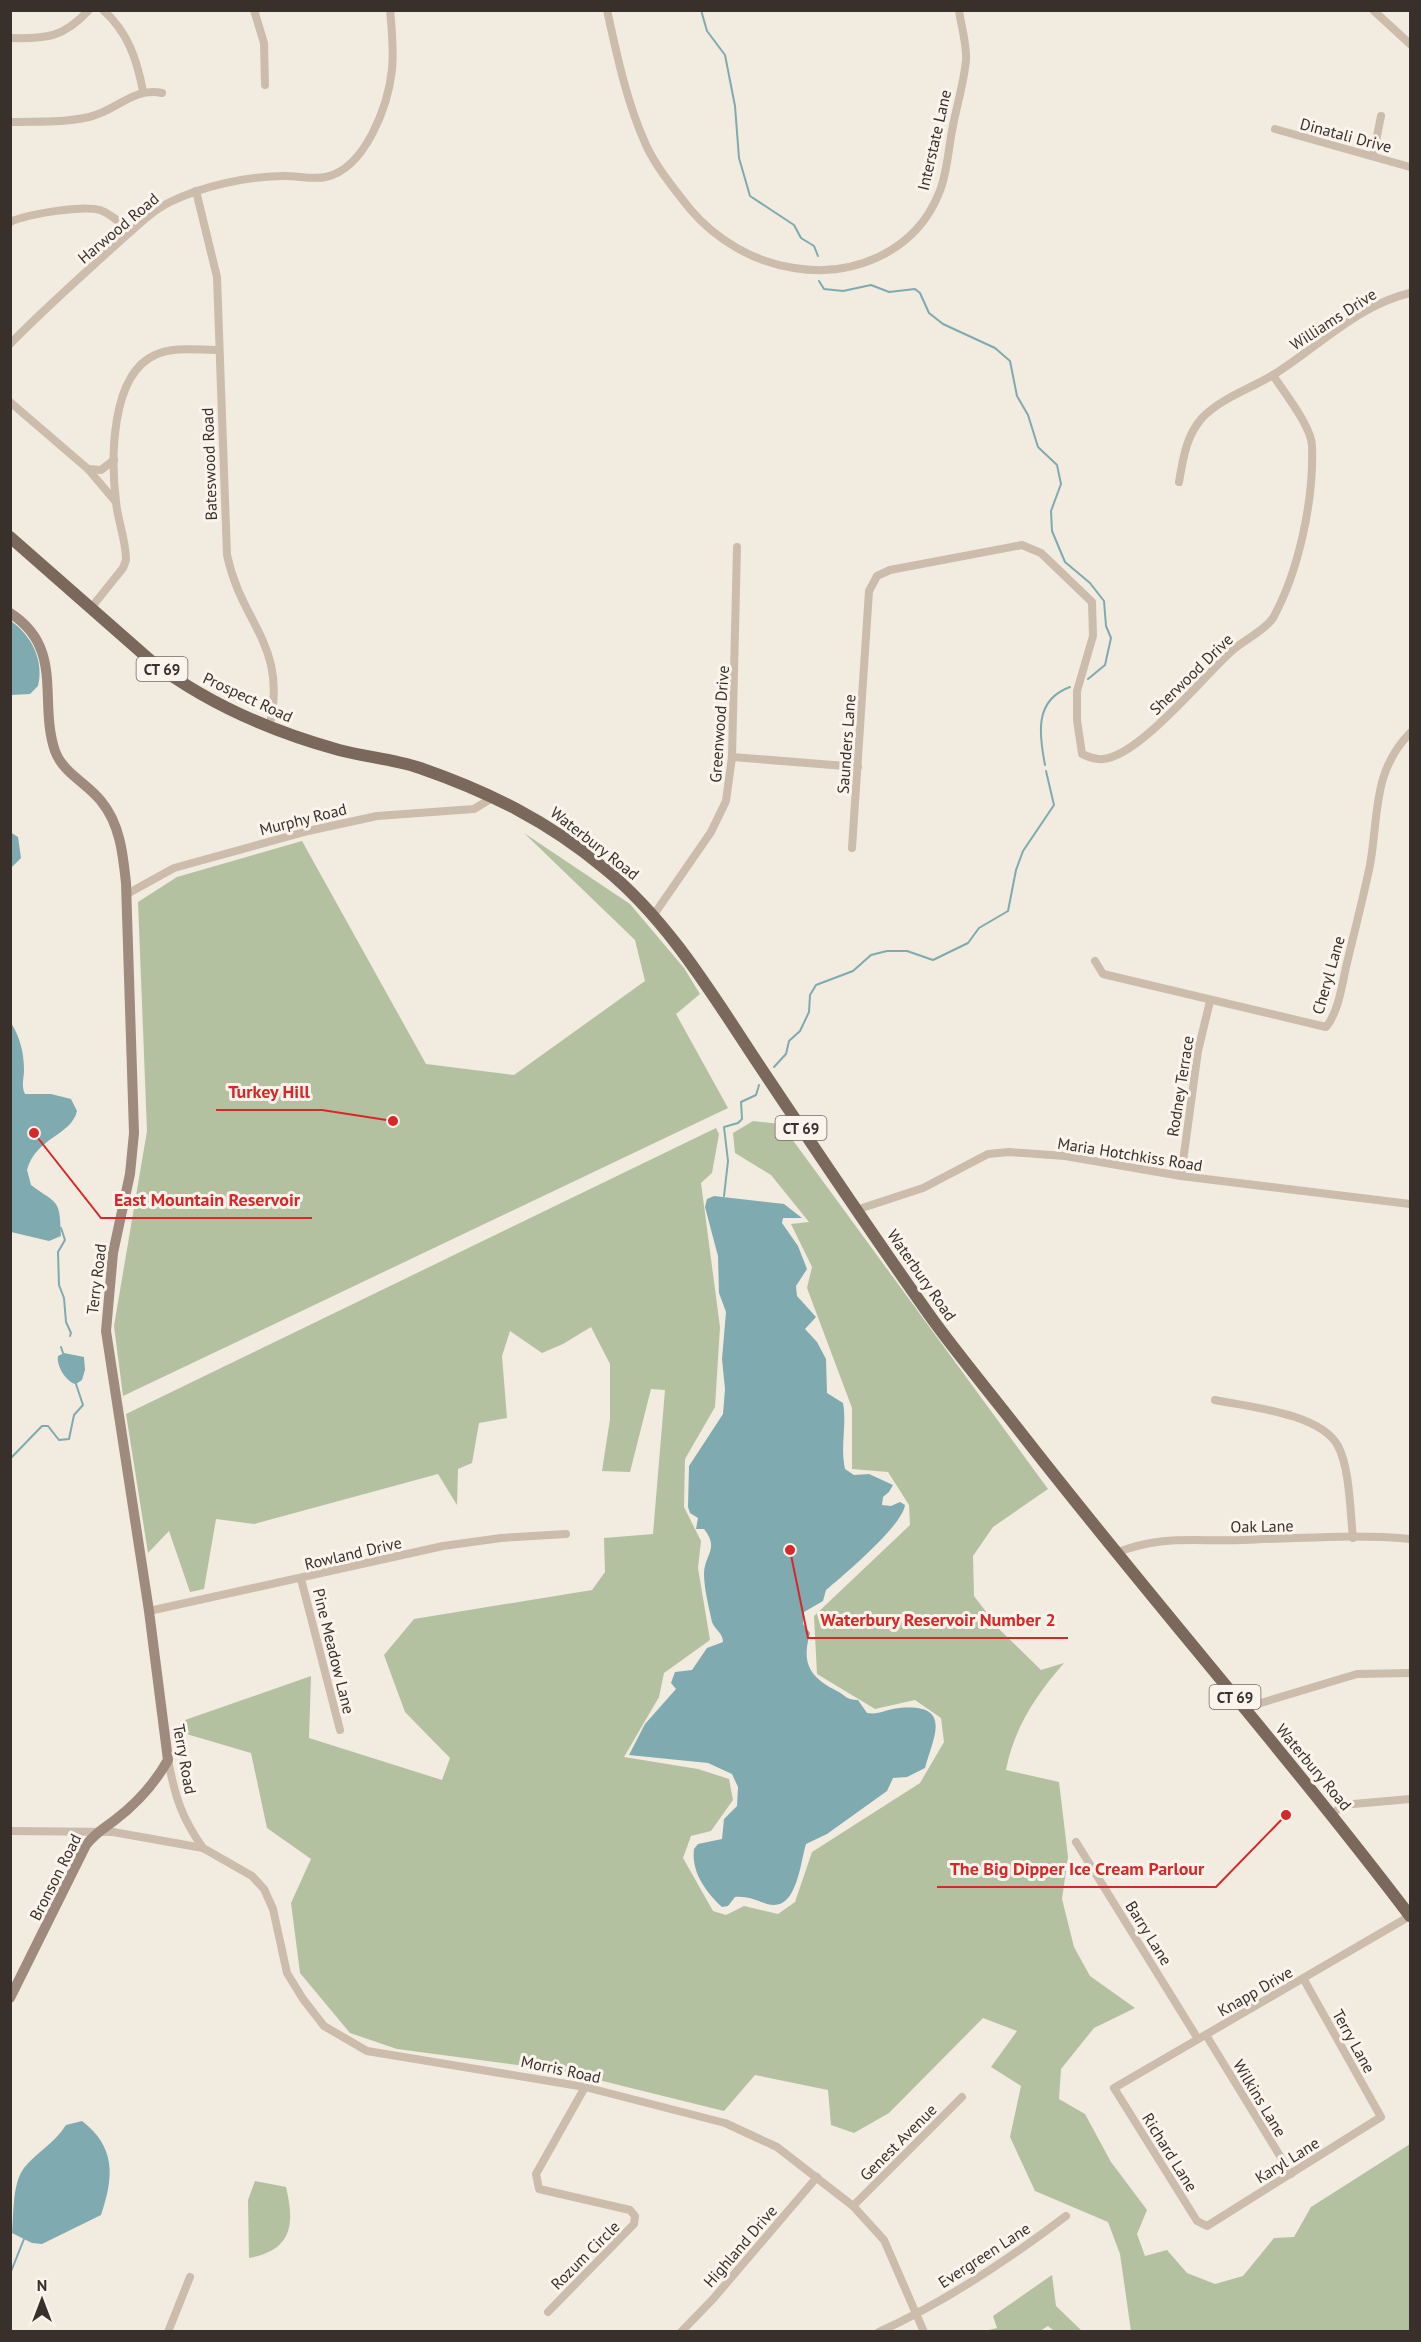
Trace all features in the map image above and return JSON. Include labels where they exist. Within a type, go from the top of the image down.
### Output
[{"type":"main road","name":"Prospect Road","points":[[10,537],[174,678],[218,705],[269,728],[345,752]]},
{"type":"main road","name":"Waterbury Road","points":[[345,752],[418,767],[525,811],[574,843],[631,891],[699,976],[856,1210],[937,1325],[1116,1553],[1333,1814],[1410,1916]]},
{"type":"street","points":[[10,38],[43,39],[56,36],[70,28],[89,10]]},
{"type":"street","points":[[103,10],[124,32],[140,72],[143,92]]},
{"type":"street","points":[[254,10],[264,43],[265,85]]},
{"type":"street","name":"Harwood Road","points":[[10,344],[38,315],[130,232],[168,202],[196,191],[260,178],[326,177],[339,172],[355,159],[377,125],[386,99],[394,44],[390,10]]},
{"type":"street","name":"Interstate Lane","points":[[607,10],[624,83],[647,147],[691,210],[724,240],[748,254],[772,264],[806,270],[845,268],[877,258],[905,241],[927,216],[939,193],[966,58],[959,10]]},
{"type":"street","points":[[1373,10],[1410,44]]},
{"type":"street","points":[[10,122],[90,117],[143,92],[162,93]]},
{"type":"street","points":[[1373,156],[1381,116]]},
{"type":"street","name":"Dinatali Drive","points":[[1275,129],[1410,166]]},
{"type":"street","name":"Bateswood Road","points":[[196,191],[217,277],[227,555],[235,583],[270,652],[275,687],[269,728]]},
{"type":"street","points":[[10,222],[46,214],[98,210],[111,215],[130,232]]},
{"type":"street","name":"Williams Drive","points":[[1179,482],[1184,453],[1190,436],[1202,418],[1220,404],[1273,375],[1357,316],[1389,298],[1410,293]]},
{"type":"street","points":[[91,608],[123,568],[126,560],[116,502],[114,460],[120,404],[126,385],[142,363],[155,355],[173,350],[218,350]]},
{"type":"street","name":"Sherwood Drive","points":[[866,642],[869,591],[877,576],[890,570],[1022,545],[1041,553],[1092,602],[1093,636],[1077,691],[1077,728],[1082,754],[1092,759],[1105,760],[1131,746],[1169,717],[1234,649],[1271,621],[1285,593],[1302,538],[1310,483],[1312,443],[1273,375]]},
{"type":"street","points":[[10,402],[88,470],[116,502]]},
{"type":"street","points":[[88,470],[101,470],[114,460]]},
{"type":"street","name":"Greenwood Drive","points":[[652,916],[711,832],[726,801],[732,757],[738,547]]},
{"type":"street","name":"Terry Road","points":[[10,613],[24,622],[42,647],[48,676],[55,751],[65,768],[101,800],[110,814],[122,845],[127,894],[134,1133],[130,1174],[113,1253],[106,1331],[149,1611],[168,1760],[184,1822],[202,1848]]},
{"type":"street","name":"Saunders Lane","points":[[852,848],[866,642]]},
{"type":"street","name":"Cheryl Lane","points":[[1095,961],[1103,974],[1326,1027],[1331,1021],[1369,868],[1375,834],[1377,793],[1389,763],[1410,733]]},
{"type":"street","points":[[732,757],[858,766]]},
{"type":"street","name":"Murphy Road","points":[[127,894],[174,868],[309,831],[377,816],[474,809],[492,798]]},
{"type":"street","name":"Rodney Terrace","points":[[1181,1176],[1198,1051],[1210,1001]]},
{"type":"street","name":"Maria Hotchkiss Road","points":[[856,1210],[922,1188],[988,1154],[1010,1152],[1065,1156],[1181,1176],[1410,1204]]},
{"type":"street","points":[[1215,1400],[1306,1420],[1333,1437],[1344,1464],[1353,1538]]},
{"type":"street","name":"Rowland Drive","points":[[149,1611],[301,1579],[443,1545],[501,1538],[566,1534]]},
{"type":"street","name":"Oak Lane","points":[[1116,1553],[1140,1543],[1177,1538],[1410,1539]]},
{"type":"street","name":"Pine Meadow Lane","points":[[301,1579],[339,1730]]},
{"type":"street","points":[[1244,1708],[1357,1674],[1410,1673]]},
{"type":"street","name":"Bronson Road","points":[[10,1998],[29,1964],[56,1903],[95,1833],[115,1820],[156,1780],[168,1760]]},
{"type":"street","points":[[1333,1814],[1342,1805],[1410,1799]]},
{"type":"street","points":[[10,1831],[112,1832],[202,1848]]},
{"type":"street","name":"Barry Lane","points":[[1076,1842],[1202,2037]]},
{"type":"street","name":"Morris Road","points":[[202,1848],[252,1876],[264,1889],[273,1909],[287,1973],[324,2026],[367,2051],[506,2072],[585,2087],[681,2110],[751,2133],[777,2148],[817,2177],[853,2206],[884,2240],[924,2331]]},
{"type":"street","name":"Knapp Drive","points":[[1114,2088],[1410,1916]]},
{"type":"street","name":"Terry Lane","points":[[1304,1978],[1381,2117]]},
{"type":"street","name":"Wilkins Lane","points":[[1202,2037],[1291,2174]]},
{"type":"street","name":"Rozum Circle","points":[[548,2312],[634,2224],[635,2216],[630,2210],[539,2189],[536,2182],[536,2174],[585,2087]]},
{"type":"street","name":"Richard Lane","points":[[1114,2088],[1197,2221],[1207,2226]]},
{"type":"street","name":"Genest Avenue","points":[[853,2206],[962,2097]]},
{"type":"street","name":"Karyl Lane","points":[[1207,2226],[1381,2117]]},
{"type":"street","name":"Highland Drive","points":[[681,2331],[713,2299],[817,2177]]},
{"type":"street","name":"Evergreen Lane","points":[[916,2315],[1034,2240],[1066,2216]]},
{"type":"street","points":[[168,2331],[190,2277]]},
{"type":"street","points":[[879,2331],[916,2315]]},
{"type":"green space","points":[[524,833],[630,904],[684,968],[700,994],[676,1014],[728,1108],[123,1396],[114,1326],[147,1131],[138,902],[177,877],[302,841],[426,1064],[514,1075],[645,981],[635,940]]},
{"type":"green space","points":[[753,1121],[781,1124],[1048,1489],[993,1527],[973,1556],[974,1596],[1000,1630],[1041,1670],[1064,1663],[1044,1687],[1020,1726],[1006,1770],[1059,1782],[1068,1857],[1062,1899],[1074,1947],[1090,1976],[1135,2008],[1094,2028],[1061,2069],[1059,2099],[1085,2114],[1111,2162],[1147,2210],[1137,2234],[1145,2256],[1167,2250],[1187,2273],[1215,2284],[1243,2276],[1274,2238],[1294,2237],[1311,2207],[1410,2144],[1410,2331],[1131,2331],[1120,2254],[1108,2222],[1035,2191],[1010,2137],[1021,2086],[991,2067],[1017,2031],[983,2018],[889,2113],[854,2133],[831,2125],[828,2090],[755,2075],[724,2111],[562,2071],[397,2049],[350,2033],[300,1973],[291,1903],[311,1859],[267,1828],[251,1753],[183,1733],[185,1720],[311,1676],[309,1738],[442,1780],[450,1758],[405,1712],[384,1655],[414,1619],[592,1590],[605,1572],[604,1538],[653,1534],[665,1390],[651,1389],[630,1472],[602,1471],[610,1419],[610,1364],[591,1327],[563,1344],[542,1353],[510,1331],[502,1356],[507,1418],[479,1423],[472,1463],[458,1469],[457,1505],[438,1474],[254,1524],[216,1519],[204,1589],[190,1592],[169,1531],[148,1553],[126,1414],[716,1128],[719,1134],[712,1173],[701,1183],[720,1327],[715,1407],[685,1459],[684,1507],[701,1541],[698,1568],[710,1640],[664,1673],[659,1697],[624,1757],[698,1769],[729,1779],[733,1800],[711,1831],[691,1836],[683,1858],[713,1911],[726,1915],[744,1906],[778,1914],[795,1902],[812,1852],[920,1783],[944,1742],[941,1718],[915,1700],[875,1709],[817,1674],[814,1616],[910,1525],[909,1505],[888,1472],[852,1469],[852,1408],[807,1288],[812,1267],[791,1224],[809,1222],[771,1175],[735,1153],[733,1133]]},
{"type":"green space","points":[[255,2181],[286,2187],[290,2224],[282,2242],[274,2249],[249,2258],[248,2200]]},
{"type":"green space","points":[[1052,2275],[1056,2306],[1082,2331],[1054,2331],[1048,2326],[1040,2331],[984,2331],[997,2328],[993,2316]]},
{"type":"water","points":[[11,621],[25,634],[38,658],[38,686],[30,694],[11,695]]},
{"type":"water","points":[[10,832],[18,837],[21,858],[11,868]]},
{"type":"water","points":[[11,1023],[22,1051],[25,1094],[51,1094],[71,1099],[77,1111],[68,1126],[38,1150],[27,1170],[31,1185],[52,1200],[58,1208],[61,1236],[49,1241],[11,1232]]},
{"type":"water","points":[[714,1196],[784,1204],[802,1218],[783,1218],[782,1223],[798,1246],[807,1269],[796,1286],[797,1296],[816,1317],[805,1329],[817,1342],[826,1359],[827,1393],[843,1403],[845,1469],[854,1475],[869,1474],[893,1485],[883,1497],[882,1505],[891,1506],[900,1502],[905,1505],[902,1514],[884,1537],[826,1590],[823,1601],[804,1612],[803,1624],[810,1633],[807,1644],[807,1661],[814,1675],[849,1698],[858,1700],[867,1713],[916,1708],[927,1711],[934,1717],[936,1725],[925,1768],[907,1777],[893,1778],[887,1791],[827,1834],[806,1844],[796,1884],[785,1901],[777,1905],[735,1897],[728,1906],[722,1907],[710,1895],[697,1874],[694,1849],[698,1844],[722,1839],[724,1819],[737,1806],[738,1787],[732,1774],[708,1763],[629,1755],[645,1724],[676,1689],[671,1683],[675,1672],[692,1670],[707,1648],[723,1642],[722,1636],[712,1622],[705,1585],[704,1574],[711,1542],[704,1529],[696,1529],[698,1518],[690,1513],[688,1507],[689,1466],[723,1414],[725,1389],[722,1359],[726,1312],[719,1293],[718,1256],[705,1207],[707,1199]]},
{"type":"water","points":[[64,1353],[84,1357],[85,1370],[82,1380],[76,1384],[69,1381],[60,1369],[58,1356]]},
{"type":"water","points":[[82,2121],[101,2141],[109,2164],[108,2188],[101,2215],[42,2244],[32,2243],[12,2233],[15,2190],[24,2168],[57,2137],[66,2125]]},
{"type":"waterway","points":[[701,10],[707,31],[725,55],[735,106],[739,158],[750,196],[794,225],[801,238],[814,246],[818,256]]},
{"type":"waterway","points":[[819,281],[824,289],[843,291],[871,285],[889,292],[915,289],[920,293],[929,313],[943,324],[995,348],[1010,361],[1017,396],[1028,415],[1038,447],[1057,465],[1061,484],[1051,511],[1052,531],[1065,562],[1090,583],[1104,601],[1106,626],[1111,638],[1105,665],[1088,679]]},
{"type":"waterway","points":[[1045,765],[1041,742],[1045,709],[1050,700],[1070,687]]},
{"type":"waterway","points":[[774,1067],[786,1054],[789,1041],[800,1031],[809,1012],[810,995],[816,985],[853,971],[871,955],[887,951],[907,951],[933,960],[968,943],[979,928],[1008,911],[1016,870],[1023,851],[1054,805],[1046,771]]},
{"type":"waterway","points":[[724,1196],[728,1161],[724,1127],[738,1123],[742,1119],[741,1102],[756,1095],[759,1085]]},
{"type":"waterway","points":[[61,1228],[65,1240],[58,1252],[59,1285],[64,1298],[70,1336]]},
{"type":"waterway","points":[[61,1347],[63,1353]]},
{"type":"waterway","points":[[10,1459],[42,1426],[48,1426],[59,1440],[69,1439],[74,1415],[83,1405],[76,1384]]},
{"type":"waterway","points":[[10,2274],[24,2239]]},
{"type":"place","name":"Turkey Hill","points":[[393,1121]]},
{"type":"place","name":"East Mountain Reservoir","points":[[34,1133]]},
{"type":"place","name":"Waterbury Reservoir Number 2","points":[[790,1550]]},
{"type":"place","name":"The Big Dipper Ice Cream Parlour","points":[[1286,1815]]}]
